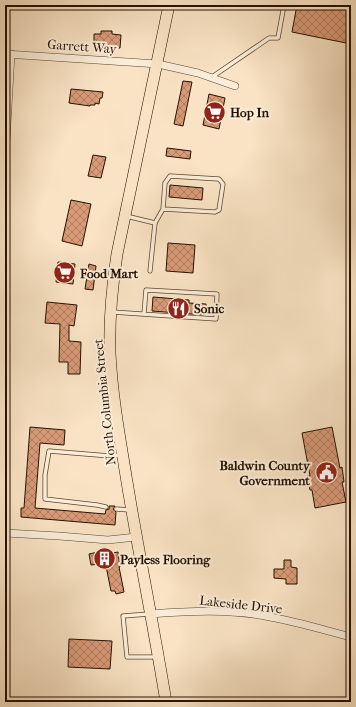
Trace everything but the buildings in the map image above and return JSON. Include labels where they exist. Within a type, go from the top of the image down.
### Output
[{"type":"main road","name":"North Columbia Street","points":[[166,702],[136,537],[117,418],[110,355],[114,273],[169,5]]},
{"type":"street","name":"Garrett Way","points":[[8,54],[158,64],[198,73],[235,86]]},
{"type":"street","points":[[5,159],[8,54]]},
{"type":"street","points":[[5,533],[108,540],[136,537]]},
{"type":"street","name":"Lakeside Drive","points":[[150,614],[186,611],[269,616],[309,625],[351,637]]},
{"type":"lane","points":[[211,78],[269,38],[278,38],[284,5]]},
{"type":"lane","points":[[150,271],[155,223],[163,209],[165,183],[170,176],[219,179],[223,184],[219,210],[215,212],[163,209]]},
{"type":"lane","points":[[125,216],[155,223]]},
{"type":"lane","points":[[111,312],[216,319],[217,294],[146,290],[144,314]]},
{"type":"lane","points":[[106,507],[45,500],[45,475],[49,450],[110,456],[123,455]]},
{"type":"lane","points":[[116,509],[132,510]]},
{"type":"lane","points":[[150,614],[123,616],[127,657],[159,657]]},
{"type":"place","name":"Hop In","points":[[214,112]]},
{"type":"place","name":"Food Mart","points":[[65,273]]},
{"type":"place","name":"Sonic","points":[[179,308]]},
{"type":"place","name":"Baldwin County Government","points":[[326,472]]},
{"type":"place","name":"Payless Flooring","points":[[104,559]]}]
